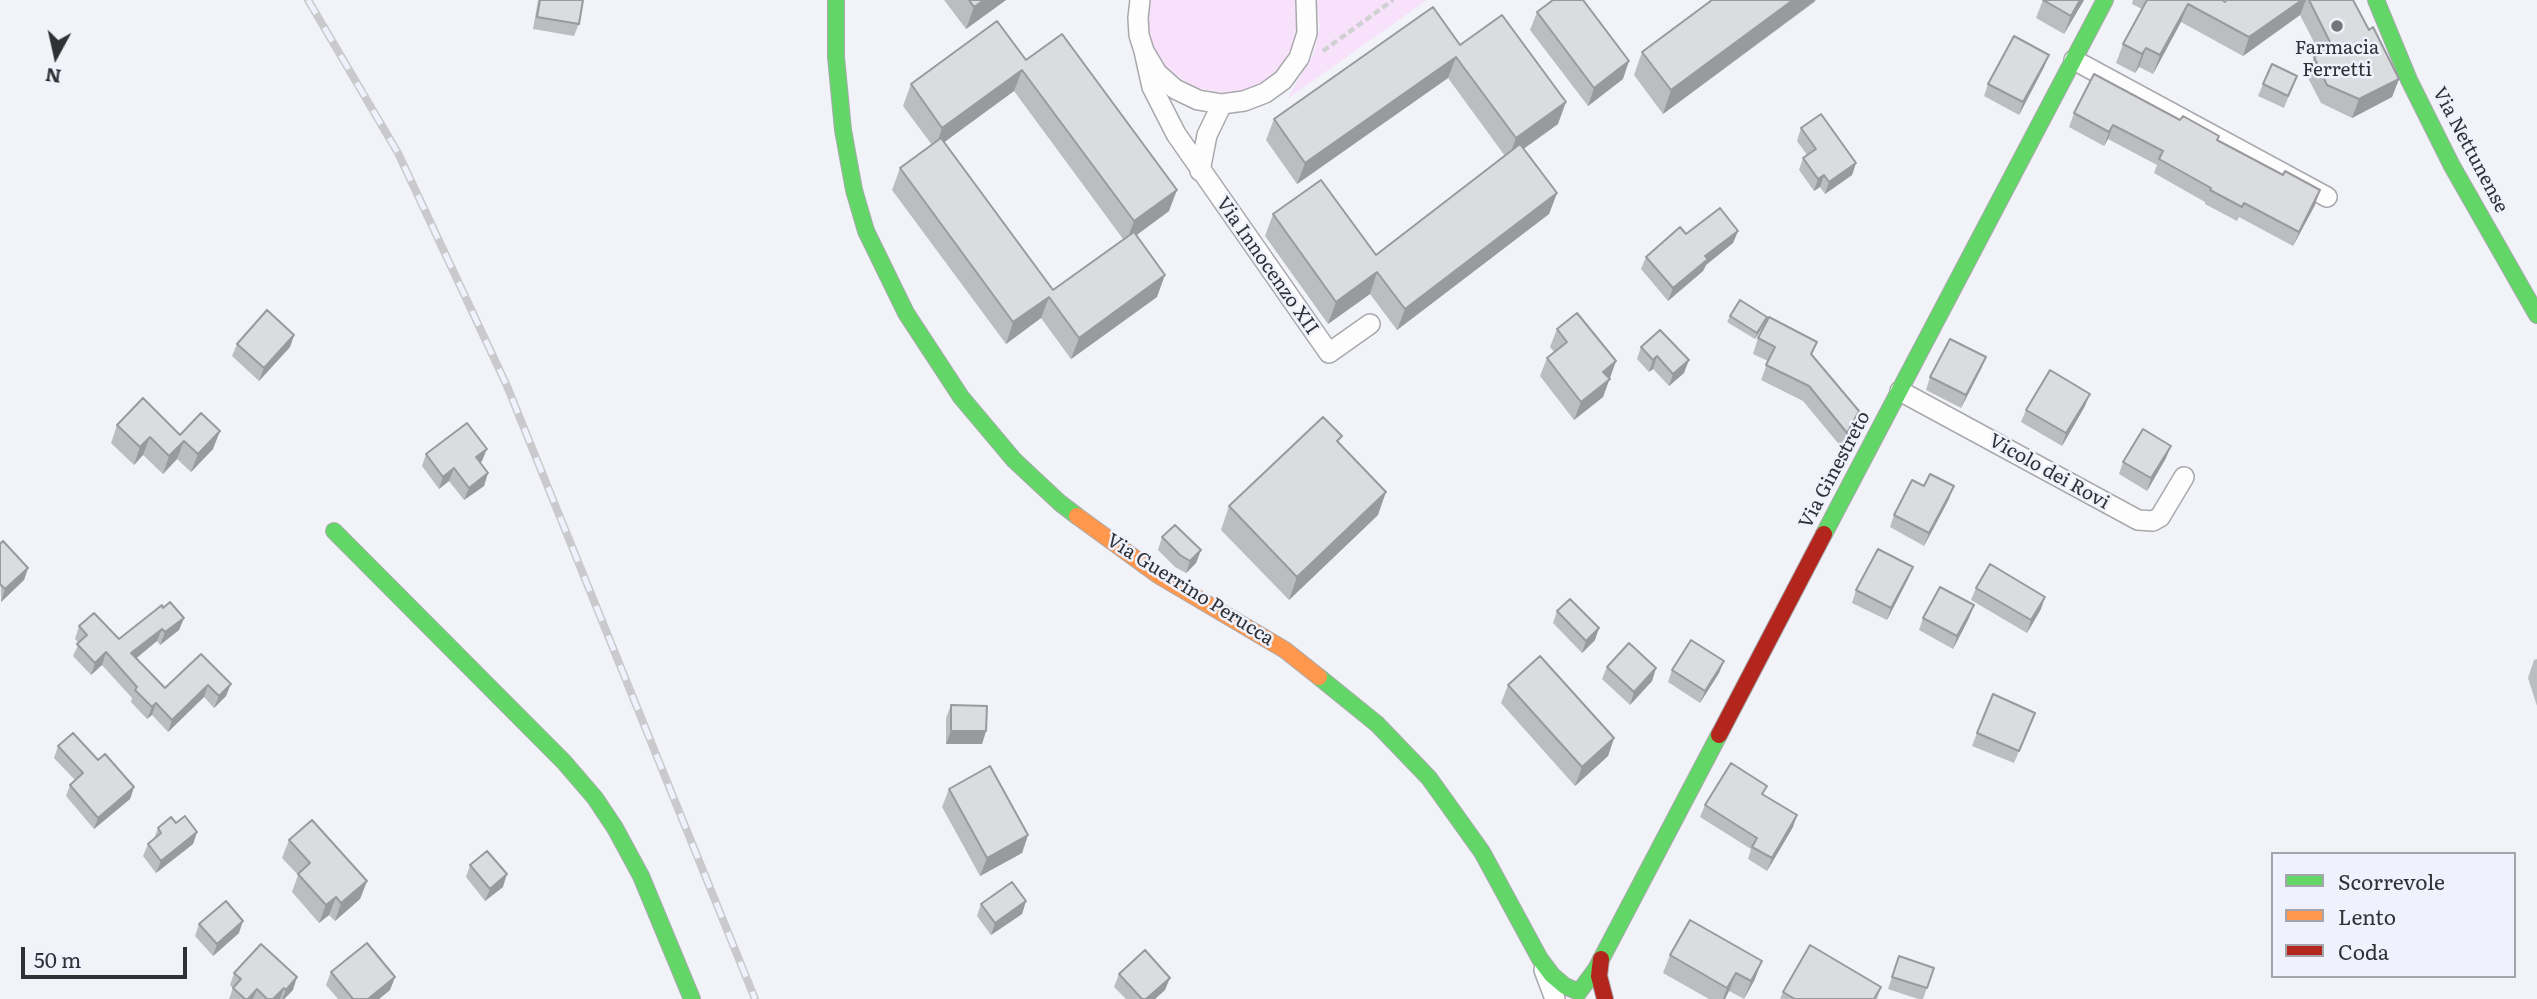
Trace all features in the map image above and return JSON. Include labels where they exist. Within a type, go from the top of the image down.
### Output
[{"type":"street","name":"Via Guerrino Perucca","points":[[836,0],[836,57],[843,130],[860,212],[873,248],[906,313],[955,388],[1014,460],[1060,503],[1158,575],[1286,650],[1377,724],[1429,778],[1482,852],[1540,959],[1555,999]]},
{"type":"street","name":"Via Innocenzo XII","points":[[1140,0],[1138,18],[1152,87],[1200,172],[1329,353],[1370,324]]},
{"type":"street","name":"Via Innocenzo XII","points":[[1144,51],[1157,73],[1175,89],[1198,100],[1222,104],[1244,102],[1265,93],[1283,80],[1299,58],[1307,33],[1306,0]]},
{"type":"street","name":"Via Ginestreto","points":[[1574,995],[1601,959],[2105,0]]},
{"type":"street","name":"Via Nettunense","points":[[2376,0],[2409,79],[2445,154],[2537,315]]},
{"type":"street","points":[[2074,60],[2327,197]]},
{"type":"street","points":[[1200,172],[1207,135],[1222,104]]},
{"type":"street","name":"Vicolo dei Rovi","points":[[1900,391],[2138,520],[2153,521],[2160,517],[2184,477]]},
{"type":"street","points":[[334,531],[564,762],[595,798],[641,876],[692,999]]},
{"type":"street","name":"Via Guerrino Perucca","points":[[1540,959],[1574,995]]},
{"type":"street","points":[[1601,959],[1599,976],[1605,999]]},
{"type":"street","points":[[1574,995],[1593,990],[1605,999]]},
{"type":"path","points":[[1316,56],[1392,0]]},
{"type":"shaded area","points":[[1151,0],[1295,0],[1298,20],[1293,46],[1276,73],[1251,89],[1223,94],[1195,87],[1169,71],[1152,48],[1148,18]]},
{"type":"shaded area","points":[[1316,0],[1427,0],[1287,99],[1313,55],[1320,27]]},
{"type":"building","points":[[540,0],[583,0],[579,24],[537,17]]},
{"type":"building","points":[[969,0],[984,0],[974,7]]},
{"type":"building","points":[[1553,0],[1583,0],[1629,61],[1594,88],[1537,12]]},
{"type":"building","points":[[1712,0],[1793,0],[1671,90],[1642,52]]},
{"type":"building","points":[[2043,0],[2080,0],[2071,16]]},
{"type":"building","points":[[2147,0],[2302,0],[2249,37],[2188,4],[2160,55],[2146,48],[2142,54],[2123,44]]},
{"type":"building","points":[[2309,0],[2353,0],[2369,30],[2373,27],[2399,79],[2359,99],[2327,85],[2314,57],[2333,48]]},
{"type":"building","points":[[1433,7],[1460,45],[1502,15],[1566,102],[1516,138],[1456,57],[1305,163],[1274,119]]},
{"type":"building","points":[[997,21],[1026,60],[1062,34],[1177,190],[1134,221],[1022,70],[942,128],[911,84]]},
{"type":"building","points":[[2014,36],[2049,55],[2023,102],[1988,84]]},
{"type":"building","points":[[2272,64],[2297,76],[2288,96],[2263,84]]},
{"type":"building","points":[[2094,74],[2180,120],[2183,116],[2219,136],[2217,140],[2283,175],[2285,171],[2320,190],[2299,232],[2244,203],[2242,207],[2210,190],[2211,188],[2159,159],[2163,151],[2113,125],[2109,132],[2074,113]]},
{"type":"building","points":[[1821,114],[1856,163],[1829,182],[1824,175],[1818,179],[1803,158],[1816,149],[1801,128]]},
{"type":"building","points":[[941,138],[1053,290],[1134,232],[1165,275],[1079,338],[1049,297],[1013,322],[900,168]]},
{"type":"building","points":[[1520,144],[1557,193],[1405,309],[1377,272],[1336,302],[1273,214],[1321,180],[1376,255]]},
{"type":"building","points":[[1720,208],[1738,231],[1705,256],[1708,259],[1673,288],[1646,257],[1680,227],[1686,234]]},
{"type":"building","points":[[1740,300],[1767,317],[1757,333],[1730,316]]},
{"type":"building","points":[[267,310],[294,335],[264,368],[237,344]]},
{"type":"building","points":[[1577,313],[1616,361],[1603,372],[1610,379],[1581,402],[1547,358],[1567,342],[1557,329]]},
{"type":"building","points":[[1769,317],[1817,342],[1811,354],[1859,411],[1847,433],[1809,386],[1766,365],[1775,347],[1758,338]]},
{"type":"building","points":[[1660,330],[1689,360],[1673,374],[1657,356],[1653,360],[1641,347]]},
{"type":"building","points":[[1950,339],[1986,357],[1966,395],[1930,377]]},
{"type":"building","points":[[2050,370],[2090,394],[2066,433],[2026,410]]},
{"type":"building","points":[[143,398],[180,435],[201,413],[220,431],[198,454],[184,441],[169,456],[150,437],[140,447],[117,425]]},
{"type":"building","points":[[1323,417],[1342,436],[1337,441],[1386,492],[1297,577],[1229,506]]},
{"type":"building","points":[[467,423],[487,449],[476,457],[488,473],[469,488],[454,468],[443,477],[426,454]]},
{"type":"building","points":[[2143,429],[2171,446],[2151,478],[2123,462]]},
{"type":"building","points":[[1930,474],[1954,486],[1929,533],[1894,515],[1912,480],[1924,486]]},
{"type":"building","points":[[1175,525],[1201,550],[1190,561],[1162,537]]},
{"type":"building","points":[[3,541],[28,568],[5,589],[0,584],[0,544]]},
{"type":"building","points":[[1878,549],[1913,567],[1891,608],[1856,590]]},
{"type":"building","points":[[1990,564],[2045,597],[2031,620],[1976,588]]},
{"type":"building","points":[[1940,587],[1974,605],[1957,636],[1923,618]]},
{"type":"building","points":[[1570,599],[1599,628],[1586,641],[1557,611]]},
{"type":"building","points":[[170,602],[184,618],[165,632],[162,629],[131,653],[165,688],[201,654],[231,684],[219,696],[208,685],[172,720],[156,703],[152,707],[135,690],[137,687],[106,652],[95,663],[77,644],[87,635],[79,626],[94,613],[119,639],[162,605],[163,608]]},
{"type":"building","points":[[1691,640],[1724,661],[1705,691],[1672,670]]},
{"type":"building","points":[[1629,643],[1656,668],[1634,692],[1607,667]]},
{"type":"building","points":[[1540,656],[1614,738],[1582,767],[1508,685]]},
{"type":"building","points":[[1993,694],[2035,713],[2019,751],[1977,733]]},
{"type":"building","points":[[951,705],[987,706],[986,731],[951,731]]},
{"type":"building","points":[[73,733],[98,760],[105,754],[134,787],[98,818],[70,785],[83,773],[58,746]]},
{"type":"building","points":[[1731,763],[1767,786],[1762,794],[1797,815],[1772,858],[1752,847],[1757,838],[1705,805]]},
{"type":"building","points":[[990,766],[1028,835],[987,858],[949,789]]},
{"type":"building","points":[[185,816],[197,832],[161,861],[148,844],[161,833],[158,828],[171,817],[176,823]]},
{"type":"building","points":[[312,820],[367,881],[341,903],[336,897],[326,905],[298,874],[310,863],[289,840]]},
{"type":"building","points":[[487,851],[507,874],[490,889],[470,865]]},
{"type":"building","points":[[1012,882],[1026,901],[995,923],[981,904]]},
{"type":"building","points":[[226,901],[243,921],[217,944],[199,924]]},
{"type":"building","points":[[1690,920],[1762,961],[1751,981],[1736,973],[1727,988],[1670,955]]},
{"type":"building","points":[[367,943],[395,977],[368,999],[353,999],[331,972]]},
{"type":"building","points":[[261,944],[297,977],[286,990],[284,988],[273,999],[267,999],[257,989],[245,999],[233,988],[241,979],[234,973]]},
{"type":"building","points":[[1810,945],[1881,987],[1874,999],[1795,999],[1783,992]]},
{"type":"building","points":[[1145,950],[1170,978],[1146,999],[1142,999],[1119,974]]},
{"type":"building","points":[[1899,956],[1934,968],[1927,988],[1892,977]]},
{"type":"railway","points":[[308,0],[398,153],[507,386],[755,999]]},
{"type":"traffic: fast","points":[[836,0],[836,57],[843,130],[854,190],[866,231],[906,313],[961,397],[1014,460],[1077,516]]},
{"type":"traffic: fast","points":[[1824,534],[2105,0]]},
{"type":"traffic: fast","points":[[2376,0],[2409,80],[2452,166],[2537,315]]},
{"type":"traffic: fast","points":[[334,531],[564,762],[595,798],[641,876],[692,999]]},
{"type":"traffic: fast","points":[[1319,677],[1377,724],[1429,778],[1482,852],[1540,959],[1552,975],[1565,986],[1579,992],[1596,969],[1719,735]]},
{"type":"traffic: slow","points":[[1077,516],[1158,575],[1285,650],[1319,677]]},
{"type":"traffic: jam","points":[[1719,735],[1824,534]]},
{"type":"traffic: jam","points":[[1601,959],[1599,976],[1605,999]]},
{"type":"place","name":"Farmacia Ferretti","points":[[2337,26]]}]
